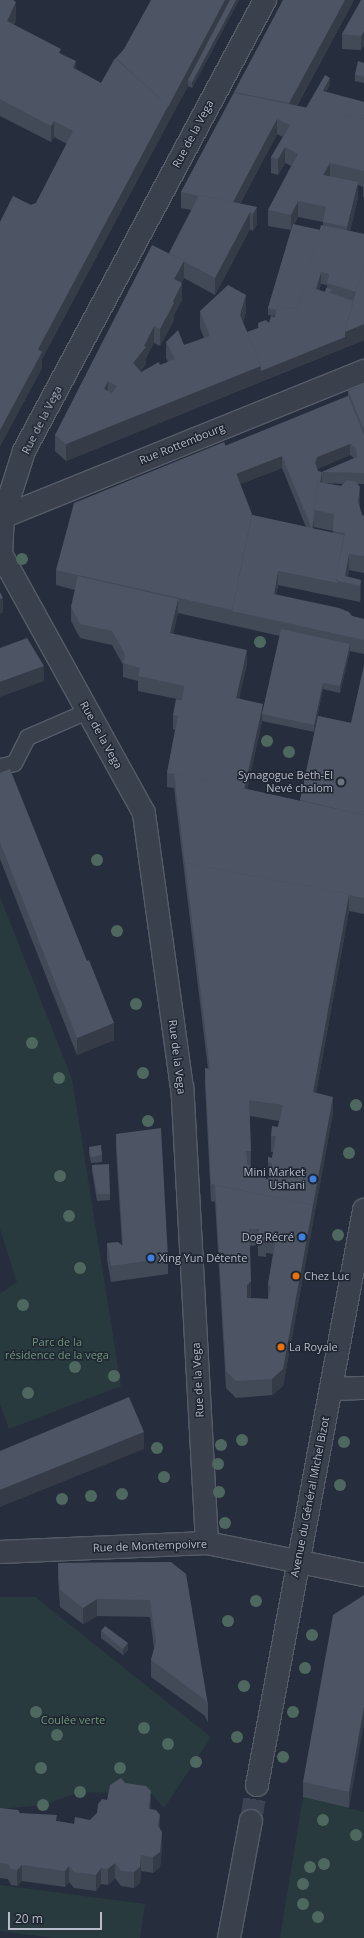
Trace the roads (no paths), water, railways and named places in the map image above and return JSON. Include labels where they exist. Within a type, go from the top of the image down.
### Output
[{"type":"street","name":"Rue de la Vega","points":[[207,1543],[182,1088],[144,814],[1,554],[2,518],[24,451],[264,0]]},
{"type":"street","name":"Rue Rottembourg","points":[[2,518],[364,371]]},
{"type":"street","name":"Avenue du Général Michel Bizot","points":[[257,1785],[298,1561],[332,1389],[364,1210]]},
{"type":"street","points":[[332,1389],[364,1388]]},
{"type":"street","name":"Rue de Montempoivre","points":[[0,1552],[207,1543],[364,1575]]},
{"type":"street","points":[[228,1938],[251,1820]]},
{"type":"lane","points":[[0,766],[14,763],[27,737],[87,711]]},
{"type":"tunnel","points":[[251,1821],[257,1785]]},
{"type":"place","name":"Synagogue Beth-El Nevé chalom","points":[[341,782]]},
{"type":"place","name":"Mini Market Ushani","points":[[313,1179]]},
{"type":"place","name":"Dog Récré","points":[[302,1237]]},
{"type":"place","name":"Xing Yun Détente","points":[[151,1258]]},
{"type":"place","name":"Chez Luc","points":[[296,1276]]},
{"type":"place","name":"La Royale","points":[[281,1347]]},
{"type":"park label","name":"Parc de la résidence de la vega","points":[[57,1349]]},
{"type":"park label","name":"Coulée verte","points":[[73,1720]]}]
